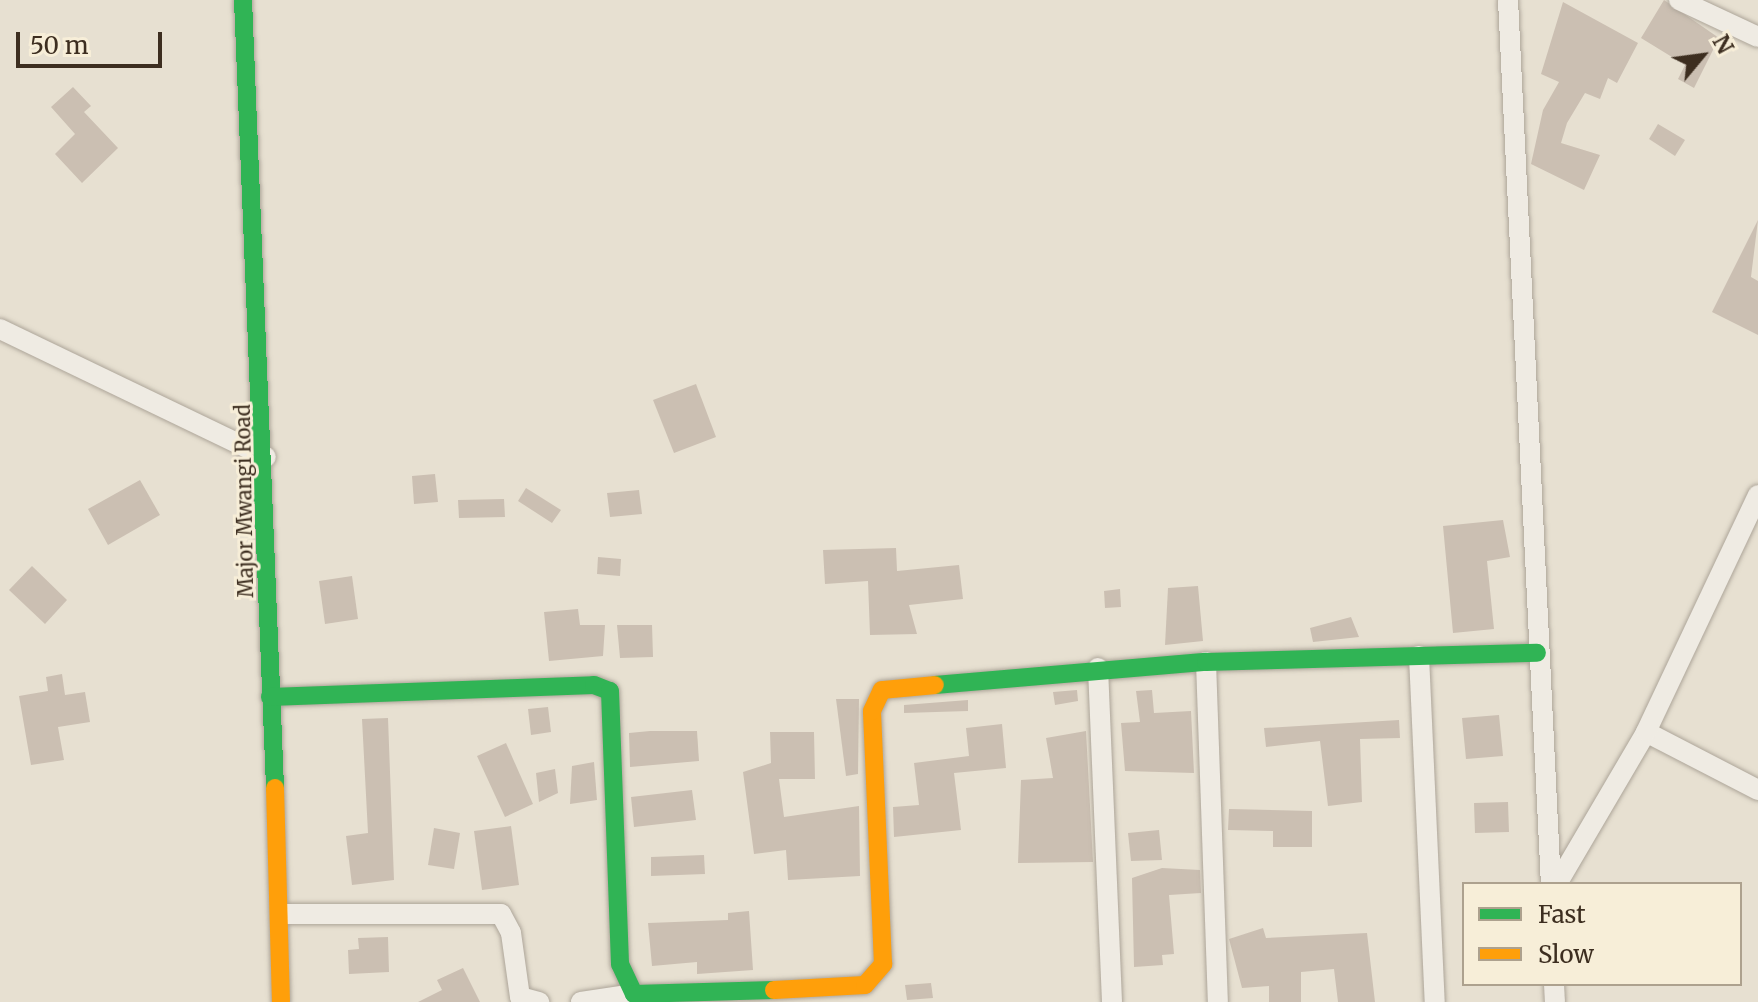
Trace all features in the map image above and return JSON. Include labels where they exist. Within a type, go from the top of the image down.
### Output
[{"type":"street","name":"Major Mwangi Road","points":[[243,0],[266,457],[270,697],[281,1002]]},
{"type":"street","points":[[1508,0],[1537,653],[1551,882]]},
{"type":"street","points":[[1679,0],[1758,37]]},
{"type":"street","points":[[0,329],[266,457]]},
{"type":"street","points":[[1558,882],[1646,732],[1758,495]]},
{"type":"street","points":[[581,1002],[634,994],[865,985],[883,964],[873,699],[897,684],[1206,662],[1537,653]]},
{"type":"street","points":[[1419,656],[1435,1002]]},
{"type":"street","points":[[1206,662],[1218,1002]]},
{"type":"street","points":[[1098,668],[1112,1002]]},
{"type":"street","points":[[270,697],[594,685],[610,691],[620,964],[634,994]]},
{"type":"street","points":[[1646,732],[1758,790]]},
{"type":"street","points":[[280,914],[501,914],[511,933],[520,997],[539,1002]]},
{"type":"building","points":[[1664,0],[1719,38],[1694,88],[1678,79],[1685,65],[1641,38]]},
{"type":"building","points":[[1563,2],[1638,43],[1617,83],[1608,78],[1600,99],[1585,93],[1567,123],[1561,143],[1600,155],[1584,190],[1531,164],[1543,110],[1559,82],[1541,74]]},
{"type":"building","points":[[73,87],[91,106],[84,112],[118,148],[82,183],[55,154],[75,134],[51,107]]},
{"type":"building","points":[[1658,124],[1685,140],[1675,156],[1649,139]]},
{"type":"building","points":[[1758,220],[1751,277],[1758,281],[1758,335],[1712,312]]},
{"type":"building","points":[[696,384],[716,437],[674,453],[653,400]]},
{"type":"building","points":[[435,474],[438,502],[414,504],[412,476]]},
{"type":"building","points":[[140,480],[160,515],[108,545],[88,509]]},
{"type":"building","points":[[526,488],[561,510],[552,523],[518,501]]},
{"type":"building","points":[[639,490],[642,514],[610,517],[607,493]]},
{"type":"building","points":[[504,499],[505,517],[459,518],[458,500]]},
{"type":"building","points":[[1503,520],[1510,557],[1487,561],[1494,629],[1453,633],[1443,526]]},
{"type":"building","points":[[896,548],[897,571],[959,565],[963,599],[909,605],[917,634],[870,635],[868,581],[825,584],[823,550]]},
{"type":"building","points":[[598,557],[621,559],[620,576],[597,574]]},
{"type":"building","points":[[32,566],[67,600],[45,624],[9,590]]},
{"type":"building","points":[[352,576],[358,619],[325,624],[319,581]]},
{"type":"building","points":[[1198,586],[1203,641],[1165,645],[1168,588]]},
{"type":"building","points":[[1120,589],[1121,607],[1105,608],[1104,591]]},
{"type":"building","points":[[578,609],[580,625],[605,625],[603,656],[549,661],[544,612]]},
{"type":"building","points":[[1351,617],[1359,637],[1313,642],[1310,628]]},
{"type":"building","points":[[617,625],[652,625],[653,657],[620,658]]},
{"type":"building","points":[[62,674],[65,695],[85,692],[90,722],[58,727],[64,760],[31,765],[19,696],[48,691],[46,677]]},
{"type":"building","points":[[1077,690],[1078,701],[1055,705],[1053,692]]},
{"type":"building","points":[[1152,690],[1154,713],[1191,711],[1194,773],[1125,771],[1121,723],[1140,722],[1136,691]]},
{"type":"building","points":[[836,699],[859,699],[858,774],[846,776]]},
{"type":"building","points":[[968,700],[968,711],[904,713],[904,705]]},
{"type":"building","points":[[548,707],[551,732],[531,735],[528,709]]},
{"type":"building","points":[[1499,715],[1503,756],[1466,759],[1462,718]]},
{"type":"building","points":[[388,718],[394,880],[352,885],[346,836],[368,833],[362,719]]},
{"type":"building","points":[[1399,720],[1400,738],[1360,739],[1362,802],[1328,806],[1320,741],[1266,747],[1264,728]]},
{"type":"building","points":[[1002,724],[1006,768],[954,773],[961,830],[894,837],[893,807],[919,805],[914,763],[969,756],[966,728]]},
{"type":"building","points":[[697,731],[699,761],[630,767],[629,733]]},
{"type":"building","points":[[1086,731],[1093,862],[1018,863],[1021,780],[1053,778],[1046,738]]},
{"type":"building","points":[[770,732],[814,732],[815,779],[779,779],[784,817],[859,806],[860,876],[788,880],[786,850],[754,854],[743,772],[771,763]]},
{"type":"building","points":[[506,743],[533,804],[505,817],[477,756]]},
{"type":"building","points":[[594,762],[597,800],[570,804],[572,766]]},
{"type":"building","points":[[555,769],[558,793],[539,802],[536,773]]},
{"type":"building","points":[[692,790],[696,820],[634,827],[631,797]]},
{"type":"building","points":[[1508,802],[1509,832],[1475,833],[1474,803]]},
{"type":"building","points":[[1229,809],[1312,811],[1312,847],[1273,847],[1273,831],[1228,830]]},
{"type":"building","points":[[511,826],[519,885],[482,890],[474,831]]},
{"type":"building","points":[[434,828],[460,833],[454,869],[428,865]]},
{"type":"building","points":[[1159,830],[1162,860],[1131,861],[1128,833]]},
{"type":"building","points":[[704,855],[705,874],[651,876],[651,857]]},
{"type":"building","points":[[1162,868],[1200,870],[1201,893],[1169,895],[1174,954],[1162,955],[1163,965],[1134,967],[1132,878]]},
{"type":"building","points":[[749,911],[753,970],[697,974],[697,962],[652,966],[648,923],[728,920],[728,913]]},
{"type":"building","points":[[1263,928],[1266,938],[1367,933],[1375,1002],[1338,1002],[1334,969],[1301,972],[1301,1002],[1269,1002],[1269,986],[1242,988],[1229,939]]},
{"type":"building","points":[[388,937],[389,972],[349,974],[348,950],[359,949],[358,938]]},
{"type":"building","points":[[463,968],[480,1002],[418,1002],[442,990],[437,980]]},
{"type":"building","points":[[931,983],[933,998],[907,1000],[905,985]]},
{"type":"traffic: fast","points":[[243,0],[275,788]]},
{"type":"traffic: fast","points":[[935,685],[1206,662],[1537,653]]},
{"type":"traffic: fast","points":[[270,697],[594,685],[610,691],[620,964],[634,994],[774,990]]},
{"type":"traffic: slow","points":[[774,990],[865,985],[883,964],[872,711],[882,690],[935,685]]},
{"type":"traffic: slow","points":[[275,788],[281,1002]]}]
